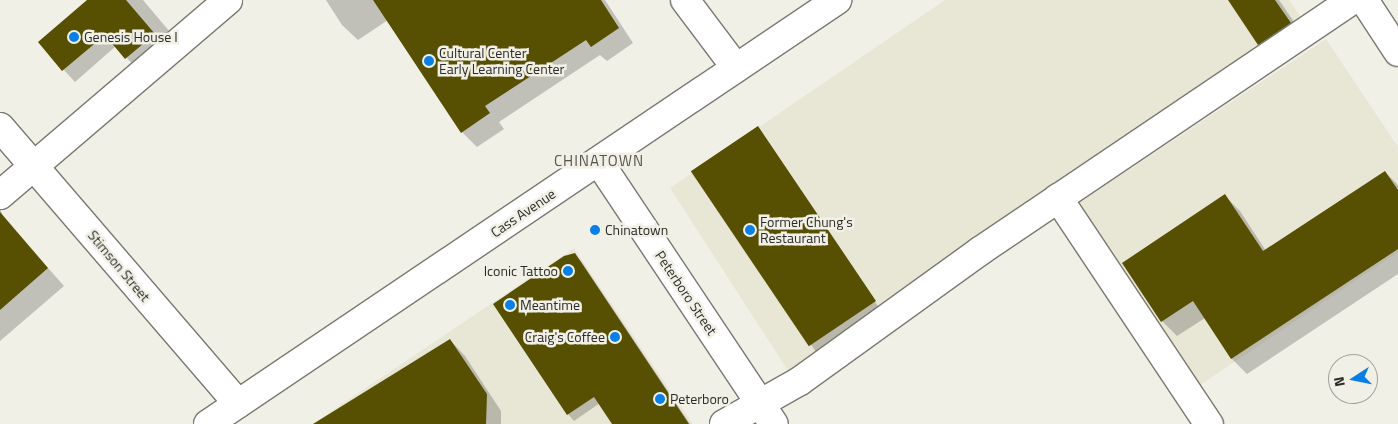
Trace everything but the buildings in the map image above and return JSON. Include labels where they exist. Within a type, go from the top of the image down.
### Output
[{"type":"street","points":[[0,195],[228,0]]},
{"type":"street","points":[[685,0],[736,68]]},
{"type":"street","name":"Cass Avenue","points":[[208,424],[837,0]]},
{"type":"street","points":[[724,424],[767,413],[800,381],[1058,198],[1352,0]]},
{"type":"street","points":[[1364,0],[1398,52]]},
{"type":"street","name":"Stimson Street","points":[[0,127],[238,404]]},
{"type":"street","name":"Peterboro Street","points":[[599,162],[767,413]]},
{"type":"street","points":[[1058,198],[1209,424]]},
{"type":"shaded area","points":[[945,0],[1289,0],[1303,20],[790,374],[670,188]]},
{"type":"shaded area","points":[[1326,39],[1398,147],[1398,252],[1200,385],[1079,203]]},
{"type":"shaded area","points":[[574,248],[693,424],[312,424]]},
{"type":"place","name":"Genesis House I","points":[[74,37]]},
{"type":"place","name":"Cultural Center Early Learning Center","points":[[429,61]]},
{"type":"place","name":"Chinatown","points":[[595,230]]},
{"type":"place","name":"Former Chung's Restaurant","points":[[750,230]]},
{"type":"place","name":"Iconic Tattoo","points":[[568,271]]},
{"type":"place","name":"Meantime","points":[[510,305]]},
{"type":"place","name":"Craig's Coffee","points":[[615,337]]},
{"type":"place","name":"Peterboro","points":[[660,399]]},
{"type":"district","name":"CHINATOWN","points":[[599,161]]}]
